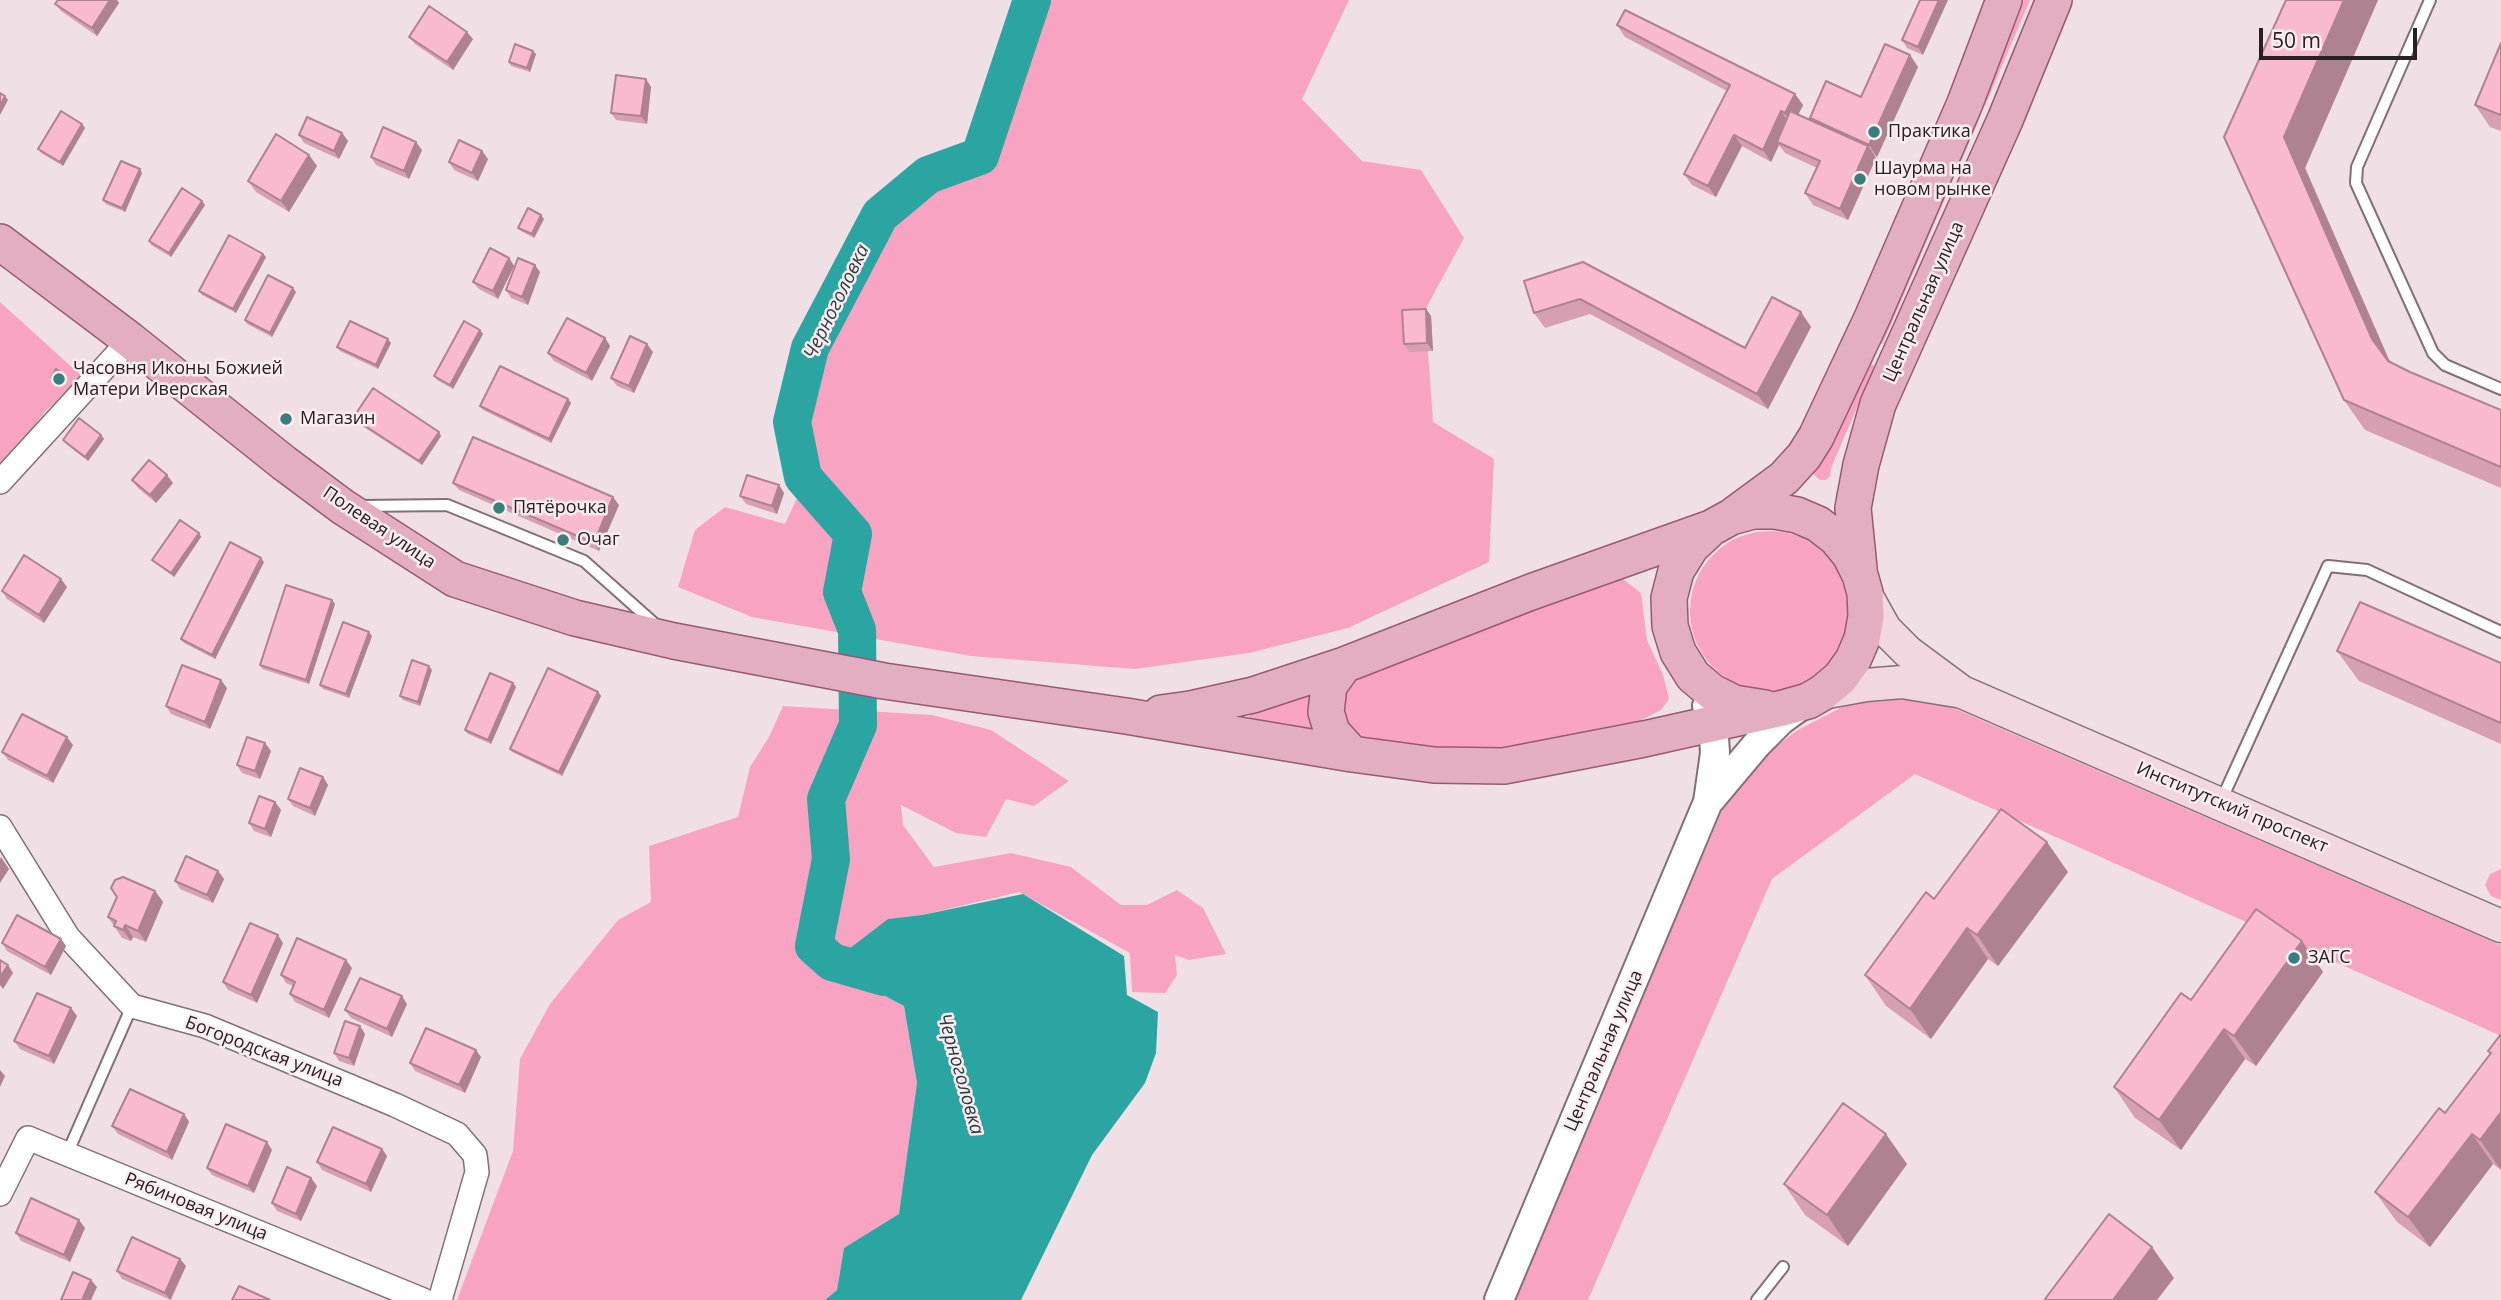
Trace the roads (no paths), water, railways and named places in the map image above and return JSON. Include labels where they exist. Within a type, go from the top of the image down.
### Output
[{"type":"main road","points":[[1863,584],[1866,616],[1862,639],[1853,660],[1840,678],[1804,700],[1758,709],[1734,703],[1712,692],[1693,676],[1678,652],[1670,626],[1669,598],[1676,571],[1690,547],[1784,478],[1804,456],[1816,437],[1872,318],[1955,127],[2004,0]]},
{"type":"main road","name":"Центральная улица","points":[[1863,584],[1853,508],[1861,465],[1878,404],[1999,132],[2054,0]]},
{"type":"main road","name":"Полевая улица","points":[[0,242],[130,340],[284,463],[344,507],[455,579],[575,618],[674,641],[884,681],[1126,716]]},
{"type":"main road","points":[[1126,716],[1190,709],[1253,695],[1344,665],[1531,592],[1721,523],[1753,512],[1775,511],[1807,520],[1836,538],[1850,555],[1885,629],[1908,652],[1962,692]]},
{"type":"main road","points":[[1344,665],[1329,686],[1326,712],[1332,732],[1352,754]]},
{"type":"main road","points":[[1126,716],[1434,765],[1504,766],[1644,739],[1866,685],[1902,682],[1962,692]]},
{"type":"main road","name":"Институтский проспект","points":[[1962,692],[2501,926]]},
{"type":"street","points":[[0,482],[130,340]]},
{"type":"street","points":[[1693,676],[1713,722],[1714,762],[1708,802]]},
{"type":"street","points":[[1708,802],[1757,744],[1804,700]]},
{"type":"street","name":"Центральная улица","points":[[1499,1300],[1708,802]]},
{"type":"street","points":[[0,827],[68,937],[132,1006]]},
{"type":"street","name":"Богородская улица","points":[[132,1006],[205,1026],[396,1105],[457,1135],[475,1155],[477,1172],[440,1300]]},
{"type":"street","name":"Рябиновая улица","points":[[0,1194],[28,1138],[423,1300]]},
{"type":"lane","points":[[2430,0],[2357,167],[2356,183],[2433,353],[2445,365],[2501,389]]},
{"type":"lane","points":[[344,507],[447,505],[584,561],[674,641]]},
{"type":"lane","points":[[2220,804],[2328,566],[2367,570],[2501,632]]},
{"type":"lane","points":[[67,1154],[132,1006]]},
{"type":"lane","points":[[1757,1300],[1783,1267]]},
{"type":"water","points":[[1023,894],[1124,956],[1127,995],[1158,1012],[1156,1053],[1145,1083],[1092,1155],[1021,1300],[825,1300],[837,1290],[844,1248],[899,1214],[917,1083],[904,1006],[866,986],[830,981],[832,962],[888,919],[922,915]]},
{"type":"waterway","name":"Черноголовка","points":[[884,977],[832,962],[814,946],[831,859],[826,799],[858,725],[857,630],[842,592],[853,534],[803,477],[792,422],[810,348],[880,215],[928,175],[980,156],[1032,0]]},
{"type":"place","name":"Практика","points":[[1874,132]]},
{"type":"place","name":"Шаурма на новом рынке","points":[[1860,179]]},
{"type":"place","name":"Часовня Иконы Божией Матери Иверская","points":[[59,379]]},
{"type":"place","name":"Магазин","points":[[286,419]]},
{"type":"place","name":"Пятёрочка","points":[[499,508]]},
{"type":"place","name":"Очаг","points":[[563,540]]},
{"type":"place","name":"ЗАГС","points":[[2294,958]]}]
